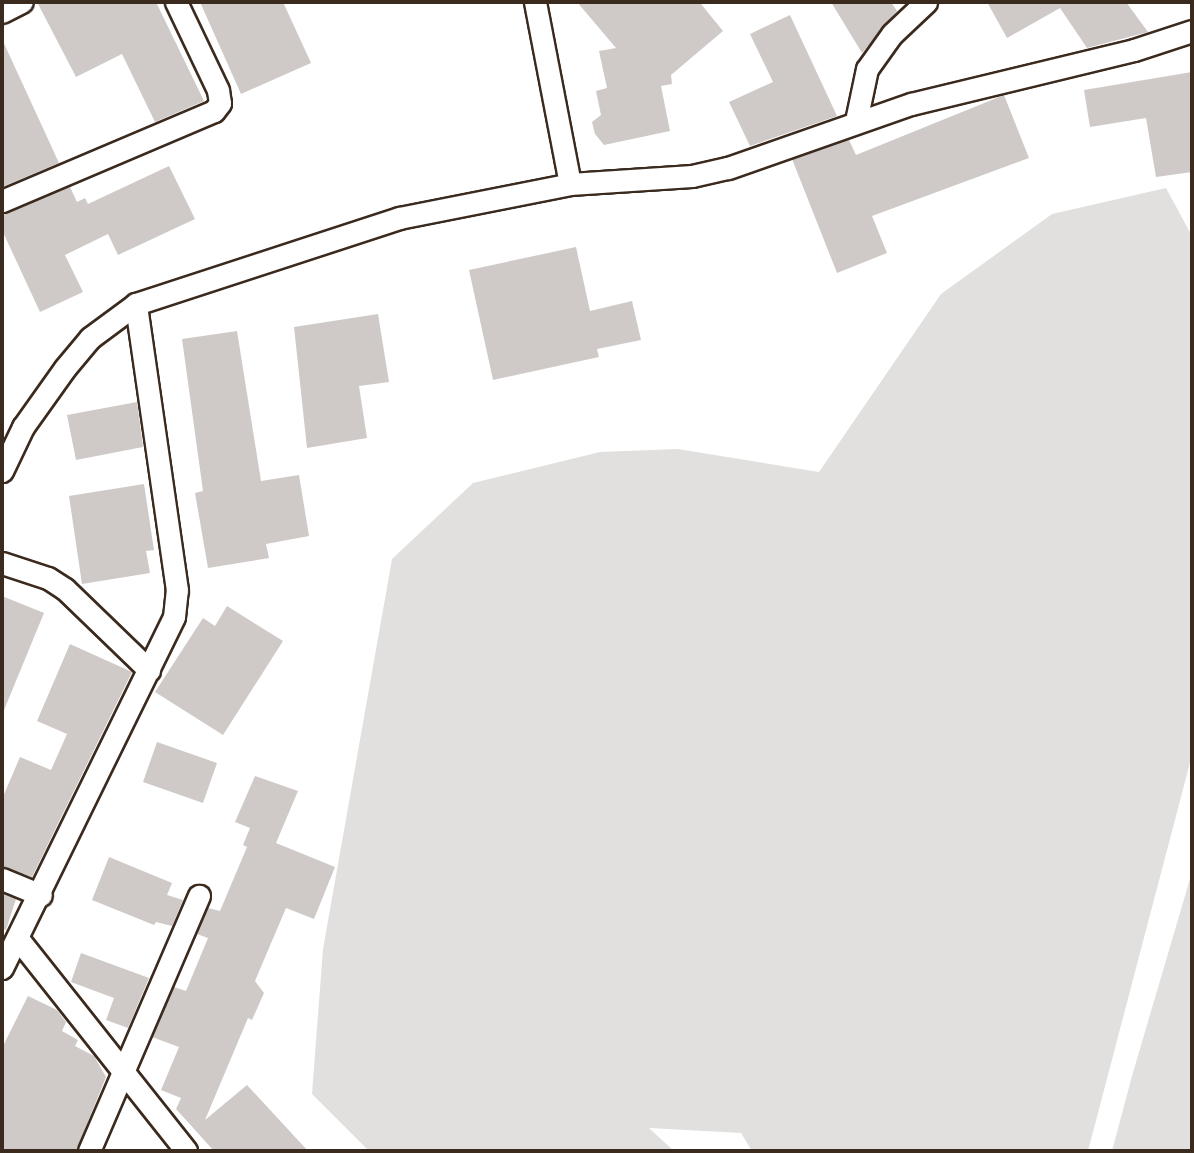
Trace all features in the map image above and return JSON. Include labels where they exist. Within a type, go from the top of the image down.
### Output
[{"type":"street","points":[[2,12],[22,2]]},
{"type":"street","points":[[2,201],[214,111],[220,103],[218,90],[176,2]]},
{"type":"street","points":[[535,2],[570,184]]},
{"type":"street","points":[[856,121],[867,69],[892,34],[926,2]]},
{"type":"street","points":[[2,471],[23,427],[65,368],[90,338],[136,304],[353,231],[570,184],[692,176],[763,159],[856,121],[1192,31]]},
{"type":"street","points":[[2,968],[19,940],[174,617],[177,590],[136,304]]},
{"type":"street","points":[[2,563],[48,578],[65,589],[149,670]]},
{"type":"street","points":[[2,879],[41,895]]},
{"type":"street","points":[[89,1151],[199,895]]},
{"type":"street","points":[[19,940],[186,1151]]},
{"type":"shaded area","points":[[1166,188],[1192,236],[1192,755],[1088,1151],[752,1151],[741,1133],[649,1128],[674,1151],[369,1151],[312,1094],[323,949],[392,559],[473,483],[600,452],[678,449],[819,472],[941,294],[1052,214]]},
{"type":"shaded area","points":[[1192,872],[1192,1151],[1112,1151],[1132,1076]]},
{"type":"building","points":[[37,2],[156,2],[204,101],[155,122],[122,54],[76,77]]},
{"type":"building","points":[[200,2],[283,2],[311,63],[241,94]]},
{"type":"building","points":[[577,2],[701,4],[723,31],[671,75],[672,84],[661,86],[670,131],[604,145],[595,134],[592,122],[601,115],[596,91],[607,88],[599,51],[616,48]]},
{"type":"building","points":[[831,2],[891,2],[897,11],[862,53]]},
{"type":"building","points":[[987,2],[1126,2],[1148,32],[1087,48],[1060,8],[1007,38]]},
{"type":"building","points":[[790,15],[837,116],[750,146],[729,102],[773,82],[750,34]]},
{"type":"building","points":[[2,39],[59,163],[2,187]]},
{"type":"building","points":[[1192,72],[1192,172],[1156,177],[1146,118],[1090,127],[1084,90]]},
{"type":"building","points":[[1004,95],[1029,158],[872,216],[887,253],[837,273],[792,159],[849,140],[856,155]]},
{"type":"building","points":[[169,166],[195,219],[118,255],[108,234],[65,255],[83,292],[40,312],[2,230],[2,214],[70,187],[77,202],[85,198],[88,204]]},
{"type":"building","points":[[576,247],[590,311],[632,301],[641,340],[597,349],[599,357],[493,380],[469,270]]},
{"type":"building","points":[[378,314],[389,382],[359,386],[367,438],[307,448],[294,327]]},
{"type":"building","points":[[237,331],[261,481],[299,475],[309,536],[266,544],[269,558],[208,568],[195,493],[203,491],[182,339]]},
{"type":"building","points":[[137,402],[143,447],[76,460],[67,415]]},
{"type":"building","points":[[144,484],[154,550],[146,551],[150,573],[82,584],[69,496]]},
{"type":"building","points":[[2,596],[44,613],[2,715]]},
{"type":"building","points":[[227,606],[283,641],[223,735],[155,692],[203,618],[215,626]]},
{"type":"building","points":[[70,644],[132,672],[32,877],[2,866],[2,799],[20,757],[51,770],[67,734],[37,721]]},
{"type":"building","points":[[157,742],[217,763],[203,803],[143,782]]},
{"type":"building","points":[[255,776],[298,791],[276,843],[335,867],[314,919],[286,908],[255,981],[264,993],[252,1020],[248,1018],[205,1120],[247,1085],[308,1151],[214,1151],[176,1109],[181,1098],[161,1090],[179,1047],[152,1037],[174,987],[186,991],[208,938],[197,934],[208,908],[220,911],[247,847],[243,845],[250,828],[235,822]]},
{"type":"building","points":[[109,857],[172,883],[167,895],[183,900],[172,926],[156,922],[154,925],[92,900]]},
{"type":"building","points":[[2,893],[16,899],[6,930],[2,929]]},
{"type":"building","points":[[81,953],[149,978],[128,1028],[106,1020],[114,998],[71,982]]},
{"type":"building","points":[[28,996],[57,1010],[66,1022],[62,1031],[78,1040],[75,1046],[94,1056],[106,1077],[76,1151],[2,1151],[2,1048]]}]
